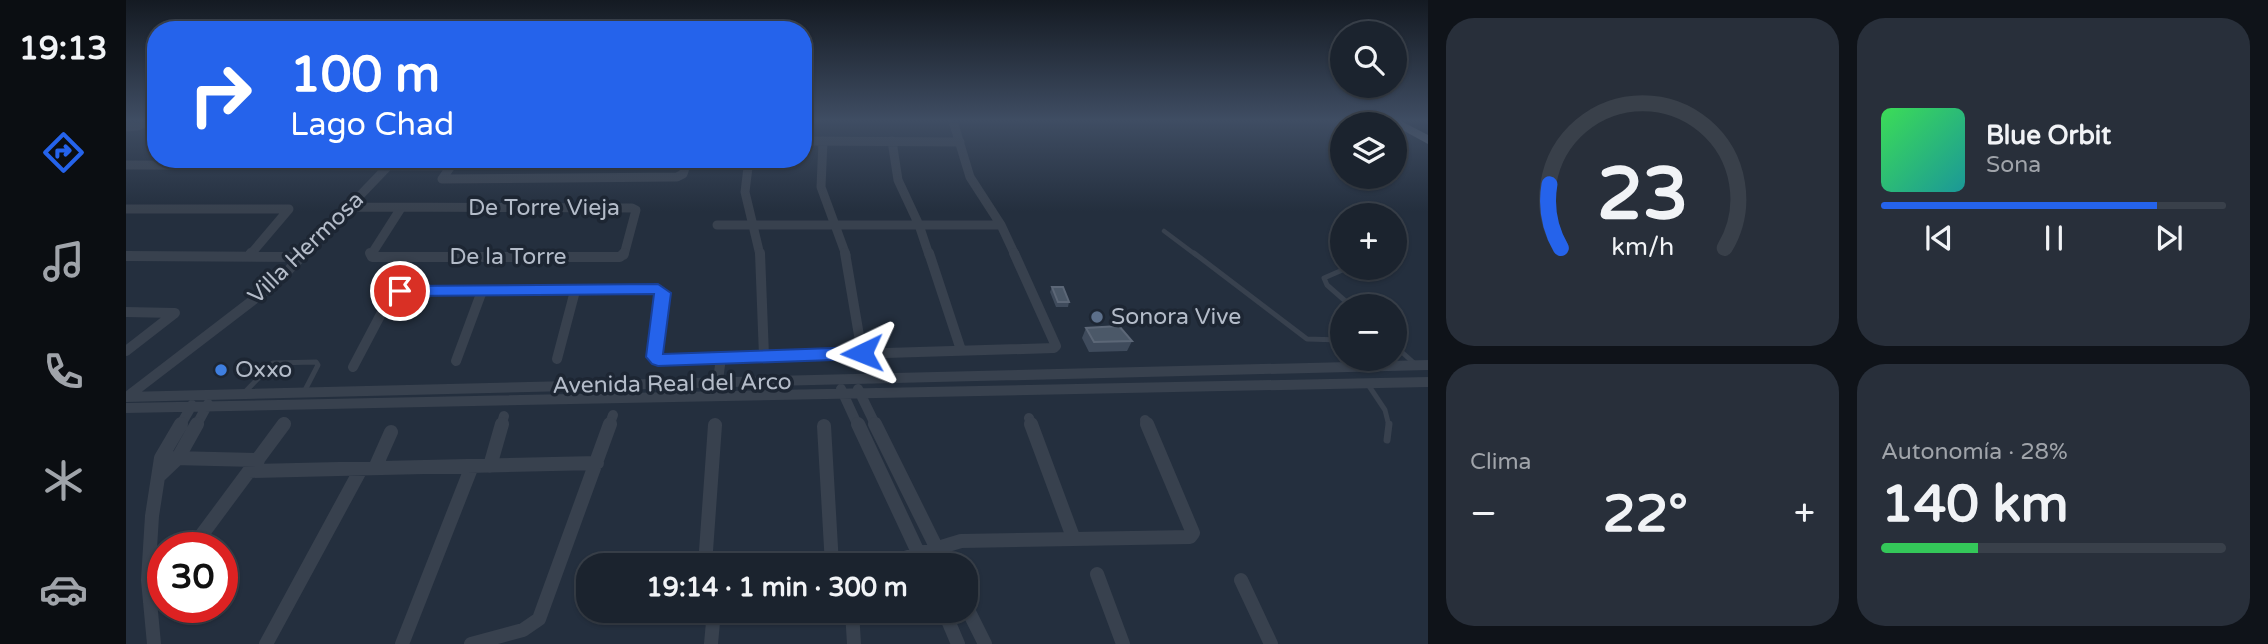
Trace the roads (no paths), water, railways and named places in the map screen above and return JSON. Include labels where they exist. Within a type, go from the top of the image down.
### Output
[{"type":"street","points":[[823,151],[821,187],[847,258],[862,353]]},
{"type":"street","points":[[894,151],[898,180],[919,225],[961,350]]},
{"type":"street","points":[[353,367],[393,293],[658,289],[663,291],[654,357],[658,360],[1056,346],[1001,225],[970,177],[963,151]]},
{"type":"street","points":[[126,165],[147,165]]},
{"type":"street","name":"Villa Hermosa","points":[[129,403],[146,383],[273,286],[387,168]]},
{"type":"street","points":[[449,168],[443,179],[677,177],[685,172],[686,168]]},
{"type":"street","points":[[748,168],[745,192],[760,251],[764,356]]},
{"type":"street","points":[[349,207],[401,208]]},
{"type":"street","name":"De la Torre","points":[[401,208],[370,253],[372,257],[621,257]]},
{"type":"street","name":"De Torre Vieja","points":[[401,208],[632,208],[636,211],[624,255],[621,257]]},
{"type":"street","points":[[126,209],[289,209],[249,256]]},
{"type":"street","points":[[717,225],[1001,225]]},
{"type":"street","points":[[126,256],[303,257]]},
{"type":"street","points":[[456,361],[482,291]]},
{"type":"street","points":[[557,359],[575,291]]},
{"type":"street","points":[[126,312],[175,313],[126,351]]},
{"type":"street","points":[[715,397],[721,358]]},
{"type":"street","points":[[690,397],[696,359]]},
{"type":"street","name":"Avenida Real del Arco","points":[[129,403],[206,407],[692,383],[1184,371],[1330,364]]},
{"type":"street","points":[[1184,371],[1192,385]]},
{"type":"street","points":[[852,379],[939,553]]},
{"type":"street","points":[[837,380],[918,553]]},
{"type":"street","name":"Avenida Real del Arco","points":[[129,403],[215,393],[715,397],[1428,382]]},
{"type":"street","points":[[159,476],[178,458],[215,393]]},
{"type":"street","points":[[151,532],[161,458],[199,394]]},
{"type":"street","points":[[471,644],[523,630],[538,620],[613,415]]},
{"type":"street","points":[[490,466],[504,416]]},
{"type":"street","points":[[1029,418],[1073,537]]},
{"type":"street","points":[[928,553],[936,547],[961,541],[1193,536],[1144,419]]},
{"type":"street","points":[[204,532],[285,424]]},
{"type":"street","points":[[706,553],[715,425]]},
{"type":"street","points":[[824,426],[831,553]]},
{"type":"street","points":[[266,644],[391,432]]},
{"type":"street","points":[[161,458],[254,466],[368,469],[597,463]]},
{"type":"street","points":[[402,644],[472,466]]},
{"type":"street","points":[[1097,573],[1123,644]]},
{"type":"street","points":[[1241,580],[1272,644]]},
{"type":"street","points":[[152,623],[154,644]]},
{"type":"street","points":[[711,644],[712,623]]},
{"type":"street","points":[[853,623],[854,644]]},
{"type":"street","points":[[949,623],[958,644]]},
{"type":"street","points":[[974,623],[985,644]]},
{"type":"lane","points":[[1164,231],[1307,338],[1330,340]]},
{"type":"lane","points":[[1330,276],[1324,278],[1327,285],[1337,294]]},
{"type":"lane","points":[[1407,354],[1422,365]]},
{"type":"lane","points":[[244,393],[273,363],[316,362],[318,365],[304,392]]},
{"type":"lane","points":[[1367,383],[1389,415],[1392,425],[1387,440]]},
{"type":"place","name":"Sonora Vive","points":[[1097,317]]},
{"type":"place","name":"Oxxo","points":[[221,370]]}]
